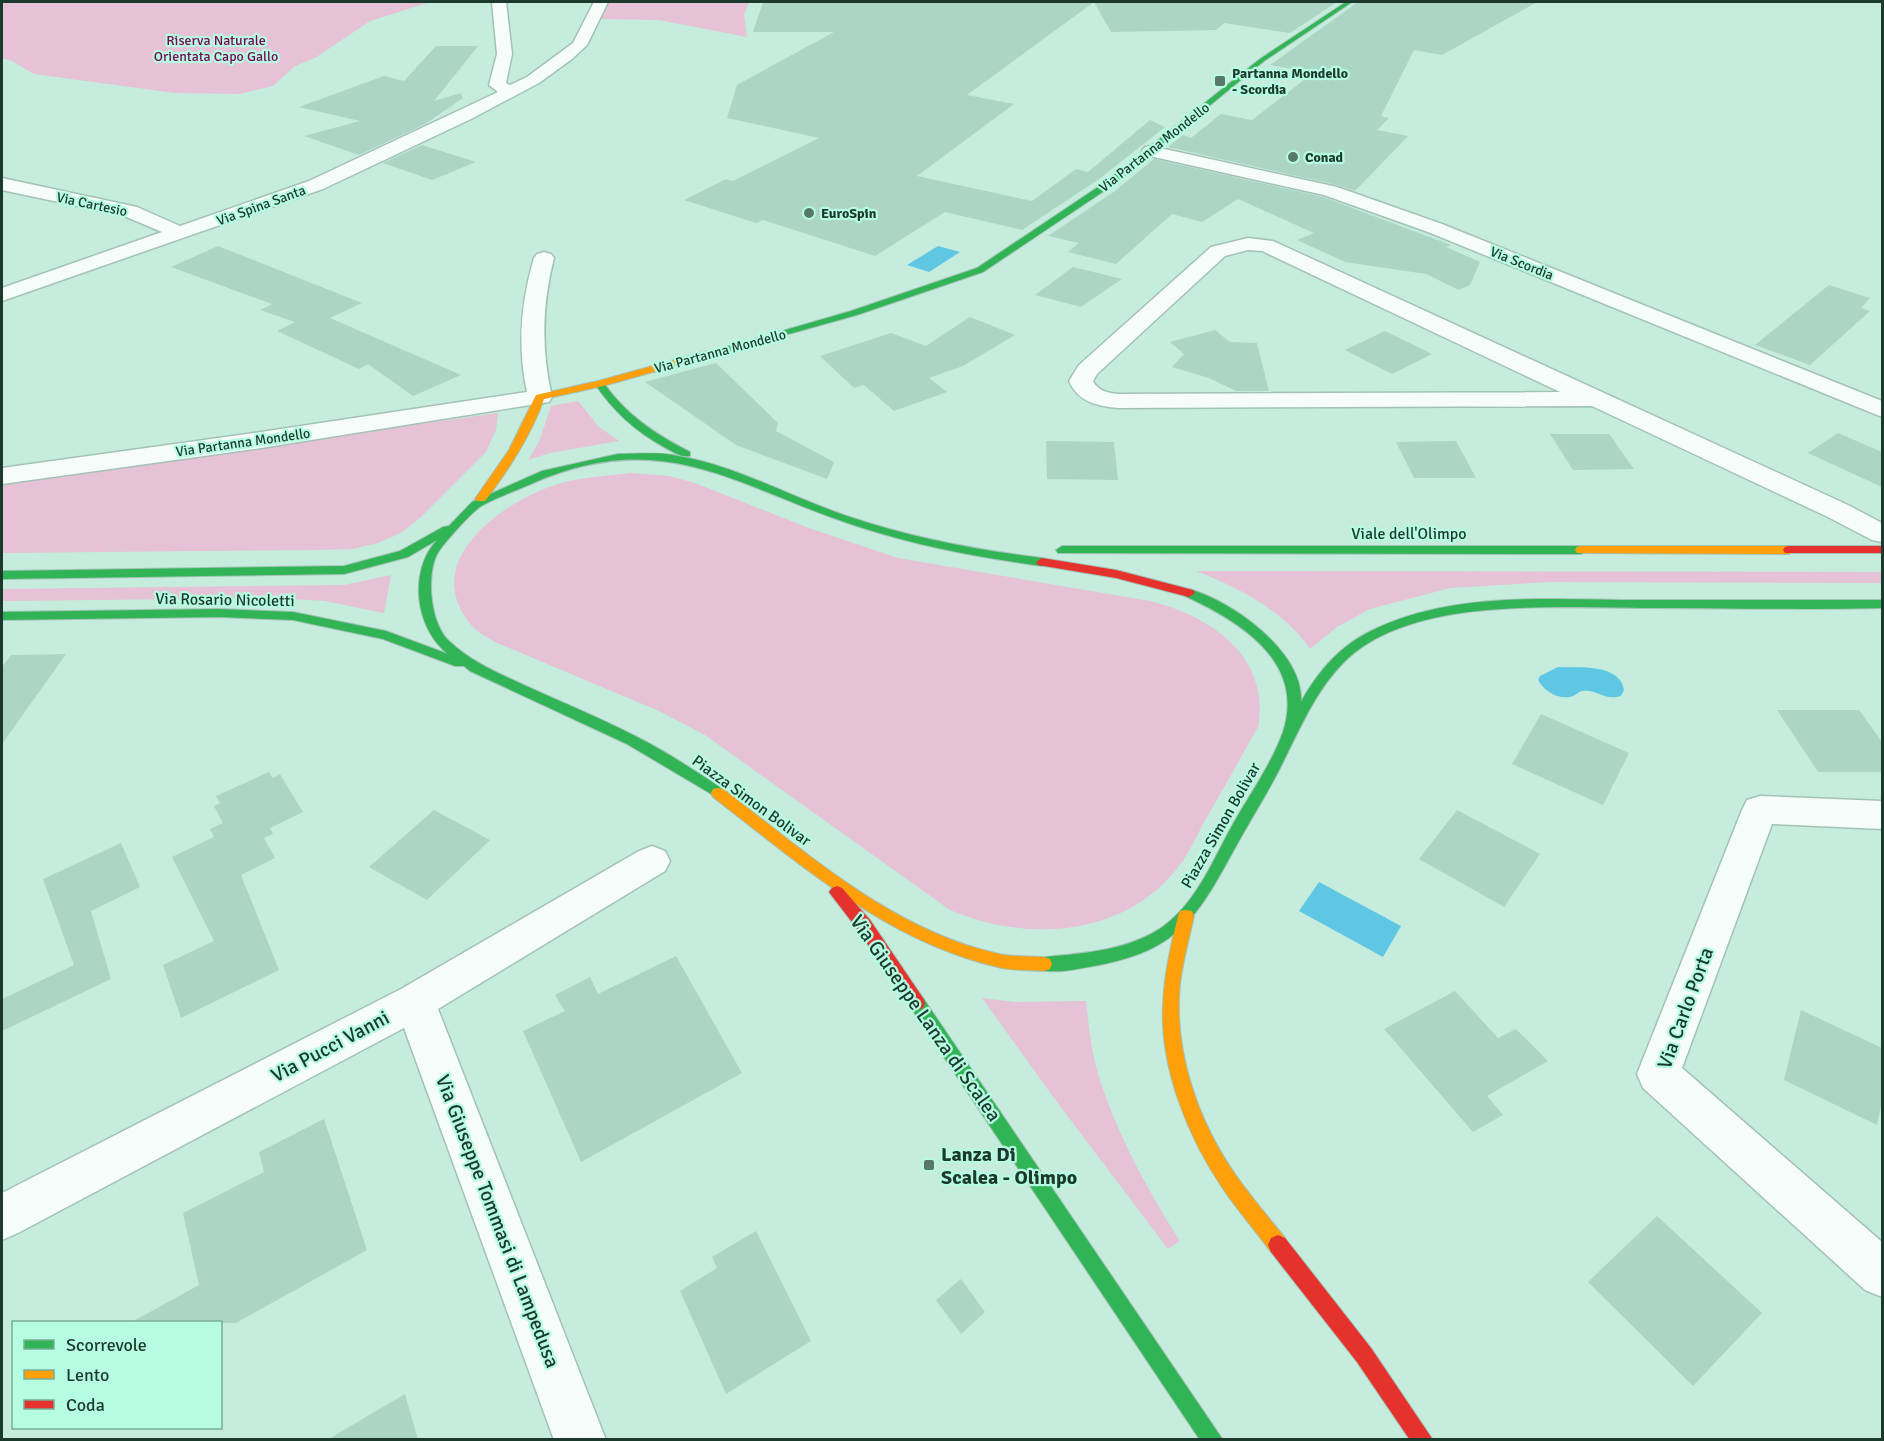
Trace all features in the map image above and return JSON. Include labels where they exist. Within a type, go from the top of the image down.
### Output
[{"type":"main road","name":"Via Partanna Mondello","points":[[540,397],[600,384],[854,313],[980,270],[1107,185],[1262,60],[1349,2]]},
{"type":"main road","points":[[600,384],[608,401],[636,426],[709,466]]},
{"type":"main road","points":[[478,503],[515,455],[532,422],[540,397]]},
{"type":"main road","name":"Piazza Simon Bolivar","points":[[646,456],[673,458],[709,466],[856,523],[936,546],[1165,584],[1216,604],[1250,626],[1273,648],[1285,665],[1295,696],[1294,718],[1287,739],[1243,821],[1186,916],[1156,939],[1116,956],[1077,963],[1034,966],[994,962],[943,946],[906,926],[817,867],[665,758],[599,725],[475,669],[443,644],[426,607],[423,589],[425,570],[432,552],[478,503],[532,477],[586,461],[646,456]]},
{"type":"main road","name":"Via Rosario Nicoletti","points":[[2,575],[344,570],[404,554],[457,523]]},
{"type":"main road","name":"Viale dell'Olimpo","points":[[936,546],[1055,550],[1882,550]]},
{"type":"main road","points":[[1287,739],[1335,663],[1354,645],[1402,622],[1435,613],[1476,607],[1528,604],[1882,604]]},
{"type":"main road","name":"Via Rosario Nicoletti","points":[[2,616],[219,613],[293,616],[332,622],[386,635],[475,669]]},
{"type":"main road","name":"Via Giuseppe Lanza di Scalea","points":[[817,867],[864,925],[1214,1440]]},
{"type":"main road","points":[[1186,916],[1172,985],[1173,1031],[1179,1072],[1199,1126],[1229,1182],[1364,1355],[1424,1440]]},
{"type":"street","name":"Via Spina Santa","points":[[2,295],[316,185],[511,92],[554,67],[579,45],[601,2]]},
{"type":"street","points":[[504,4],[507,47],[497,85],[511,92]]},
{"type":"street","name":"Via Scordia","points":[[1151,151],[1330,191],[1435,228],[1882,410]]},
{"type":"street","name":"Via Cartesio","points":[[2,184],[130,211],[180,233]]},
{"type":"street","points":[[1599,399],[1118,401],[1088,393],[1081,381],[1087,370],[1218,251],[1248,244],[1266,245],[1340,281],[1599,399],[1838,511],[1882,534]]},
{"type":"street","points":[[540,397],[534,374],[531,329],[535,285],[544,258]]},
{"type":"street","name":"Via Partanna Mondello","points":[[2,476],[261,440],[540,397]]},
{"type":"street","name":"Via Carlo Porta","points":[[1882,815],[1760,810],[1658,1074],[1882,1273]]},
{"type":"street","name":"Via Pucci Vanni","points":[[2,1217],[415,1002],[652,861]]},
{"type":"street","name":"Via Giuseppe Tommasi di Lampedusa","points":[[415,1002],[580,1440]]},
{"type":"street","points":[[1364,1355],[1442,1440]]},
{"type":"green space","name":"Riserva Naturale Orientata Capo Gallo","points":[[2,2],[430,2],[370,21],[315,58],[295,66],[273,86],[240,94],[175,93],[34,74],[2,58]]},
{"type":"green space","points":[[609,2],[749,2],[744,16],[747,37],[659,20],[601,19]]},
{"type":"green space","points":[[578,401],[599,427],[619,441],[550,453],[528,460],[539,442],[551,406]]},
{"type":"green space","points":[[498,413],[496,430],[486,452],[421,517],[401,533],[378,543],[353,549],[318,550],[2,553],[2,482]]},
{"type":"green space","points":[[632,473],[669,476],[695,483],[806,527],[898,558],[1150,601],[1173,608],[1214,629],[1232,643],[1246,660],[1255,680],[1260,702],[1258,727],[1183,861],[1157,890],[1132,907],[1103,920],[1073,927],[1042,929],[1010,927],[950,910],[705,735],[659,711],[497,643],[474,628],[458,605],[454,582],[459,560],[471,540],[489,522],[510,506],[555,485],[583,478]]},
{"type":"green space","points":[[1196,571],[1882,572],[1882,583],[1549,582],[1450,588],[1370,609],[1337,627],[1310,649],[1287,623],[1259,601]]},
{"type":"green space","points":[[391,575],[384,613],[325,601],[274,598],[2,601],[2,589],[344,585]]},
{"type":"green space","points":[[982,998],[1015,1002],[1086,1001],[1095,1063],[1108,1104],[1136,1164],[1180,1241],[1168,1249]]},
{"type":"water","points":[[938,246],[960,252],[929,272],[907,265]]},
{"type":"water","points":[[1558,667],[1607,671],[1621,681],[1624,690],[1621,696],[1615,697],[1588,691],[1581,691],[1570,697],[1556,695],[1547,691],[1538,680],[1540,676]]},
{"type":"water","points":[[1319,882],[1401,926],[1383,957],[1299,911]]},
{"type":"building","points":[[763,2],[1094,2],[967,95],[1014,104],[917,176],[1032,201],[1076,169],[1088,172],[1150,120],[1165,127],[1099,179],[1022,230],[945,212],[875,256],[763,220],[756,223],[684,200],[726,179],[733,181],[819,138],[727,118],[737,85],[834,32],[753,32]]},
{"type":"building","points":[[1094,2],[1337,2],[1290,33],[1224,23],[1216,30],[1111,32]]},
{"type":"building","points":[[1358,2],[1537,2],[1442,55],[1414,50],[1381,116],[1389,118],[1377,130],[1408,136],[1355,191],[1168,147],[1183,135],[1191,138],[1221,114],[1252,120],[1313,73],[1270,65]]},
{"type":"building","points":[[436,46],[478,46],[434,101],[461,93],[463,98],[425,124],[359,155],[304,136],[360,121],[299,107],[384,76],[404,81]]},
{"type":"building","points":[[422,145],[476,162],[432,180],[383,163]]},
{"type":"building","points":[[1154,159],[1323,197],[1451,245],[1446,247],[1480,262],[1470,285],[1459,290],[1426,274],[1345,262],[1297,240],[1314,233],[1238,199],[1202,222],[1172,214],[1116,264],[1068,252],[1079,243],[1048,236],[1115,191]]},
{"type":"building","points":[[218,246],[362,303],[330,318],[461,375],[413,396],[368,364],[359,369],[277,331],[295,322],[260,310],[272,304],[171,267]]},
{"type":"building","points":[[1073,267],[1122,279],[1081,307],[1035,295]]},
{"type":"building","points":[[1829,285],[1870,298],[1861,308],[1870,311],[1810,365],[1755,345]]},
{"type":"building","points":[[970,317],[1015,335],[963,366],[929,378],[947,392],[894,411],[864,385],[854,388],[820,356],[891,333],[926,346]]},
{"type":"building","points":[[1215,330],[1230,342],[1257,343],[1269,391],[1236,391],[1209,378],[1172,367],[1184,354],[1170,342]]},
{"type":"building","points":[[1385,331],[1432,354],[1392,374],[1345,350]]},
{"type":"building","points":[[716,363],[778,423],[776,431],[834,462],[827,479],[736,445],[645,382]]},
{"type":"building","points":[[1838,433],[1882,452],[1882,487],[1808,453]]},
{"type":"building","points":[[1550,434],[1609,434],[1634,469],[1573,470]]},
{"type":"building","points":[[1046,441],[1114,442],[1118,480],[1047,479]]},
{"type":"building","points":[[1456,441],[1476,478],[1414,478],[1396,442]]},
{"type":"building","points":[[66,654],[2,744],[2,667],[11,655]]},
{"type":"building","points":[[1777,710],[1859,710],[1882,742],[1882,772],[1818,772]]},
{"type":"building","points":[[1541,714],[1629,753],[1603,805],[1512,764]]},
{"type":"building","points":[[269,772],[273,778],[280,774],[303,812],[270,828],[273,834],[264,838],[275,858],[241,875],[279,970],[181,1018],[163,965],[214,941],[172,857],[214,837],[210,829],[223,823],[214,806],[220,803],[216,796]]},
{"type":"building","points":[[434,810],[490,840],[427,900],[369,867]]},
{"type":"building","points":[[1457,810],[1540,854],[1504,907],[1419,859]]},
{"type":"building","points":[[121,843],[140,887],[91,911],[111,979],[2,1031],[2,999],[74,965],[43,879]]},
{"type":"building","points":[[676,956],[742,1073],[581,1162],[523,1031],[565,1011],[555,995],[590,977],[598,994]]},
{"type":"building","points":[[1455,991],[1498,1038],[1516,1029],[1548,1061],[1487,1096],[1503,1115],[1473,1132],[1384,1029]]},
{"type":"building","points":[[1801,1010],[1882,1048],[1882,1102],[1877,1125],[1784,1080]]},
{"type":"building","points":[[324,1119],[367,1250],[236,1323],[134,1321],[199,1285],[183,1213],[264,1172],[259,1152]]},
{"type":"building","points":[[1657,1216],[1762,1313],[1693,1386],[1588,1282]]},
{"type":"building","points":[[756,1231],[811,1341],[726,1394],[680,1291],[717,1268],[712,1257]]},
{"type":"building","points":[[961,1279],[985,1312],[961,1334],[936,1300]]},
{"type":"building","points":[[405,1394],[418,1440],[327,1440]]},
{"type":"traffic: fast","points":[[707,354],[854,313],[980,270],[1107,185],[1262,60],[1349,2]]},
{"type":"traffic: fast","points":[[600,384],[627,417],[686,454]]},
{"type":"traffic: fast","points":[[618,457],[659,457],[695,462],[739,476],[845,519],[894,534],[967,551],[1042,562]]},
{"type":"traffic: fast","points":[[618,457],[546,473],[476,504],[432,552],[425,574],[427,611],[436,634],[443,643],[475,668],[632,740],[718,793]]},
{"type":"traffic: fast","points":[[2,575],[344,570],[404,554],[447,529]]},
{"type":"traffic: fast","points":[[1062,550],[1581,550]]},
{"type":"traffic: fast","points":[[1044,964],[1122,953],[1152,941],[1178,924],[1207,886],[1284,746],[1293,719],[1295,697],[1290,676],[1279,657],[1247,626],[1228,613],[1189,593]]},
{"type":"traffic: fast","points":[[1294,727],[1320,682],[1350,650],[1372,635],[1396,624],[1448,611],[1529,604],[1882,604]]},
{"type":"traffic: fast","points":[[2,616],[219,613],[293,616],[386,635],[460,663]]},
{"type":"traffic: fast","points":[[917,1003],[1213,1440]]},
{"type":"traffic: slow","points":[[481,499],[515,450],[540,397],[600,384],[707,354]]},
{"type":"traffic: slow","points":[[1581,550],[1789,550]]},
{"type":"traffic: slow","points":[[718,793],[829,877],[870,905],[913,930],[957,949],[1001,961],[1044,964]]},
{"type":"traffic: slow","points":[[1186,916],[1173,975],[1171,1009],[1172,1035],[1184,1088],[1204,1139],[1217,1162],[1236,1191],[1278,1245]]},
{"type":"traffic: jam","points":[[1789,550],[1882,550]]},
{"type":"traffic: jam","points":[[1042,562],[1116,574],[1189,593]]},
{"type":"traffic: jam","points":[[837,892],[864,925],[917,1003]]},
{"type":"traffic: jam","points":[[1278,1245],[1364,1355],[1423,1440]]},
{"type":"place","name":"Partanna Mondello - Scordia","points":[[1220,81]]},
{"type":"place","name":"Conad","points":[[1293,157]]},
{"type":"place","name":"EuroSpin","points":[[809,213]]},
{"type":"place","name":"Lanza Di Scalea - Olimpo","points":[[929,1165]]}]
